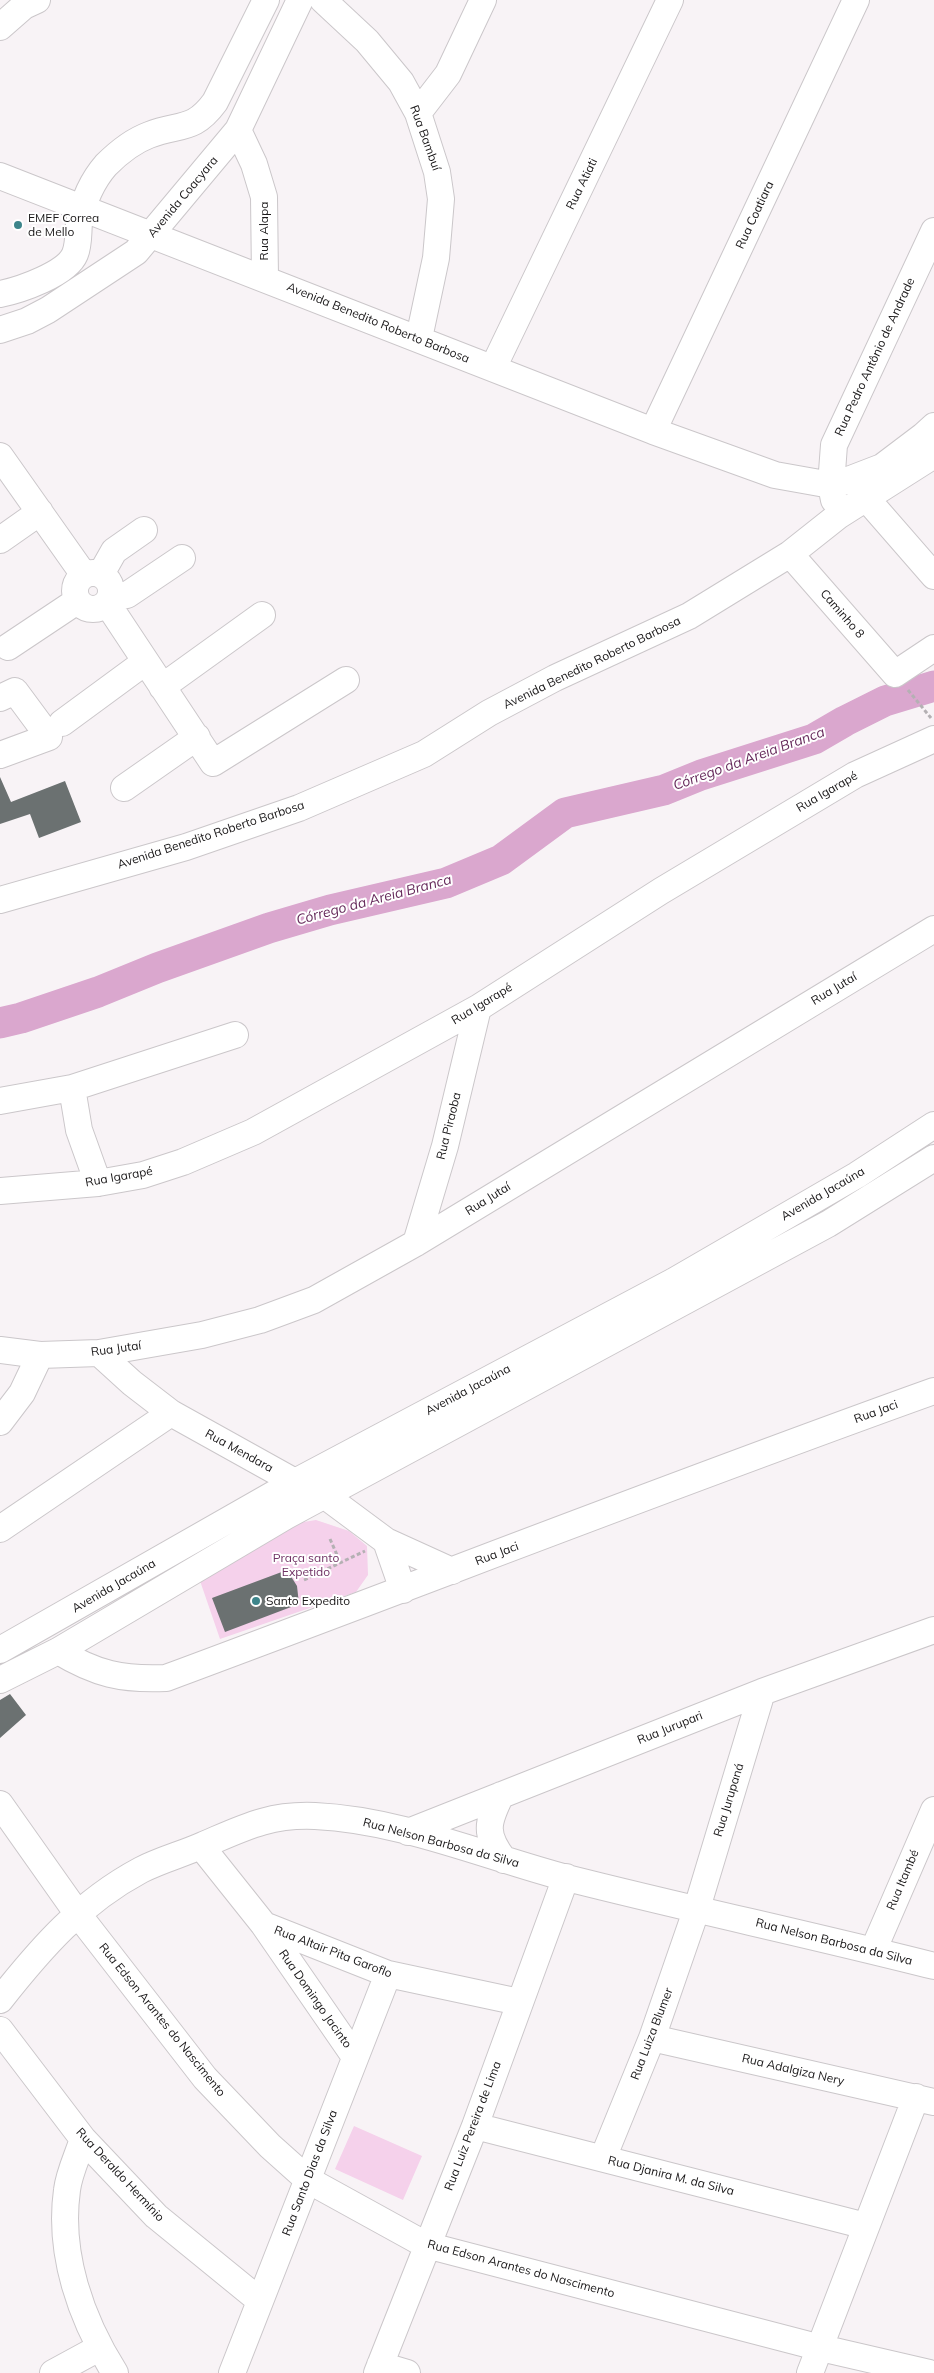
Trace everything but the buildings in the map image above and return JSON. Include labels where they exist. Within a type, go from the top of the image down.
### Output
[{"type":"street","points":[[27,321],[7,293],[60,270],[70,263],[75,253],[82,209],[91,186],[105,166],[122,150],[149,135],[197,122],[206,114],[216,102],[266,0]]},
{"type":"street","name":"Avenida Coacyara","points":[[0,330],[27,321],[48,310],[118,266],[136,252],[238,130],[300,0]]},
{"type":"street","name":"Rua Bambuí","points":[[323,0],[367,41],[401,82],[418,113],[437,172],[440,199],[436,258],[418,338]]},
{"type":"street","points":[[418,113],[448,74],[483,0]]},
{"type":"street","name":"Rua Atiati","points":[[493,368],[670,0]]},
{"type":"street","name":"Rua Coatiara","points":[[653,431],[856,0]]},
{"type":"street","points":[[0,27],[23,2]]},
{"type":"street","name":"Rua Alapa","points":[[238,130],[254,164],[264,197],[265,278]]},
{"type":"street","name":"Avenida Benedito Roberto Barbosa","points":[[0,176],[653,431],[775,475],[831,485],[882,467],[924,436],[934,426]]},
{"type":"street","name":"Rua Pedro Antônio de Andrade","points":[[838,516],[831,485],[834,445],[934,231]]},
{"type":"street","name":"Avenida Benedito Roberto Barbosa","points":[[0,900],[186,846],[299,808],[424,754],[489,713],[555,678],[689,616],[790,554],[838,516],[934,455]]},
{"type":"street","points":[[0,456],[40,512],[92,574],[109,582],[109,601],[145,662],[197,737],[212,763],[346,680]]},
{"type":"street","points":[[866,498],[934,576]]},
{"type":"street","points":[[0,540],[40,512]]},
{"type":"street","points":[[144,530],[114,551],[92,574],[79,578],[74,589],[77,601],[82,606],[95,609],[109,601],[127,595],[182,558]]},
{"type":"street","name":"Caminho 8","points":[[790,554],[900,681]]},
{"type":"street","points":[[8,647],[77,601]]},
{"type":"street","points":[[162,687],[262,616]]},
{"type":"street","points":[[900,681],[934,648]]},
{"type":"street","points":[[62,723],[145,662]]},
{"type":"street","points":[[0,698],[15,692],[49,737],[0,755]]},
{"type":"street","points":[[124,788],[197,737]]},
{"type":"street","name":"Rua Igarapé","points":[[0,1191],[98,1183],[143,1175],[183,1162],[253,1132],[478,1008],[661,891],[855,775],[934,739]]},
{"type":"street","name":"Rua Jutaí","points":[[0,1350],[40,1355],[99,1353],[202,1335],[260,1320],[314,1300],[416,1243],[934,929]]},
{"type":"street","name":"Rua Piraoba","points":[[416,1243],[445,1146],[478,1008]]},
{"type":"street","points":[[0,1101],[72,1088],[235,1035]]},
{"type":"street","points":[[72,1088],[79,1130],[98,1183]]},
{"type":"street","name":"Avenida Jacaúna","points":[[0,1650],[295,1482],[674,1281],[857,1175],[934,1125]]},
{"type":"street","name":"Avenida Jacaúna","points":[[0,1680],[58,1651],[324,1495],[828,1224],[934,1158]]},
{"type":"street","name":"Rua Mendara","points":[[99,1353],[132,1383],[171,1413],[295,1482],[324,1495],[386,1541],[452,1572]]},
{"type":"street","points":[[0,1422],[22,1393],[40,1355]]},
{"type":"street","name":"Rua Jaci","points":[[58,1651],[102,1673],[135,1679],[166,1678],[452,1572],[798,1440],[934,1391]]},
{"type":"street","points":[[0,1529],[171,1413]]},
{"type":"street","points":[[386,1541],[403,1590]]},
{"type":"street","name":"Rua Jurupari","points":[[408,1832],[762,1692],[934,1630]]},
{"type":"street","name":"Rua Jurupaná","points":[[697,1908],[762,1692]]},
{"type":"street","points":[[501,1795],[491,1814],[490,1828],[492,1844],[504,1860]]},
{"type":"street","name":"Rua Edson Arantes do Nascimento","points":[[0,1804],[77,1913],[205,2078],[270,2146],[308,2180],[426,2245],[821,2348],[929,2373]]},
{"type":"street","name":"Rua Itambé","points":[[873,1951],[934,1810]]},
{"type":"street","name":"Rua Nelson Barbosa da Silva","points":[[0,2000],[38,1951],[77,1913],[142,1870],[251,1823],[278,1817],[313,1816],[340,1818],[408,1832],[566,1878],[934,1966]]},
{"type":"street","name":"Rua Domingo Jacinto","points":[[201,1846],[264,1925],[355,2058]]},
{"type":"street","name":"Rua Luiz Pereira de Lima","points":[[378,2369],[475,2126],[566,1878]]},
{"type":"street","name":"Rua Luiza Blumer","points":[[603,2158],[652,2038],[697,1908]]},
{"type":"street","name":"Rua Altair Pita Garoflo","points":[[264,1925],[388,1974],[519,2002]]},
{"type":"street","name":"Rua Santo Dias da Silva","points":[[232,2373],[388,1974]]},
{"type":"street","name":"Rua Deraldo Hermínio","points":[[0,2030],[83,2139],[156,2216],[259,2300]]},
{"type":"street","name":"Rua Adalgiza Nery","points":[[652,2038],[925,2100]]},
{"type":"street","points":[[810,2373],[866,2226],[925,2100]]},
{"type":"street","name":"Rua Djanira M. da Silva","points":[[475,2126],[866,2226]]},
{"type":"street","points":[[83,2139],[67,2188],[66,2240],[72,2277],[99,2348],[115,2373]]},
{"type":"street","points":[[52,2373],[99,2348]]},
{"type":"street","points":[[378,2369],[407,2373]]},
{"type":"path","points":[[900,681],[934,721]]},
{"type":"path","points":[[330,1539],[341,1564]]},
{"type":"path","points":[[304,1580],[386,1541]]},
{"type":"green space","name":"Praça santo Expetido","points":[[316,1520],[349,1531],[367,1546],[368,1575],[356,1592],[220,1639],[198,1575],[291,1524]]},
{"type":"green space","points":[[354,2126],[422,2156],[403,2200],[335,2169]]},
{"type":"waterway","name":"Córrego da Areia Branca","points":[[0,1023],[21,1018],[98,992],[157,968],[269,928],[330,910],[446,883],[501,860],[565,813],[664,790],[701,775],[814,739],[885,701],[934,686]]},
{"type":"place","name":"EMEF Correa de Mello","points":[[18,225]]},
{"type":"place","name":"Santo Expedito","points":[[256,1601]]}]
